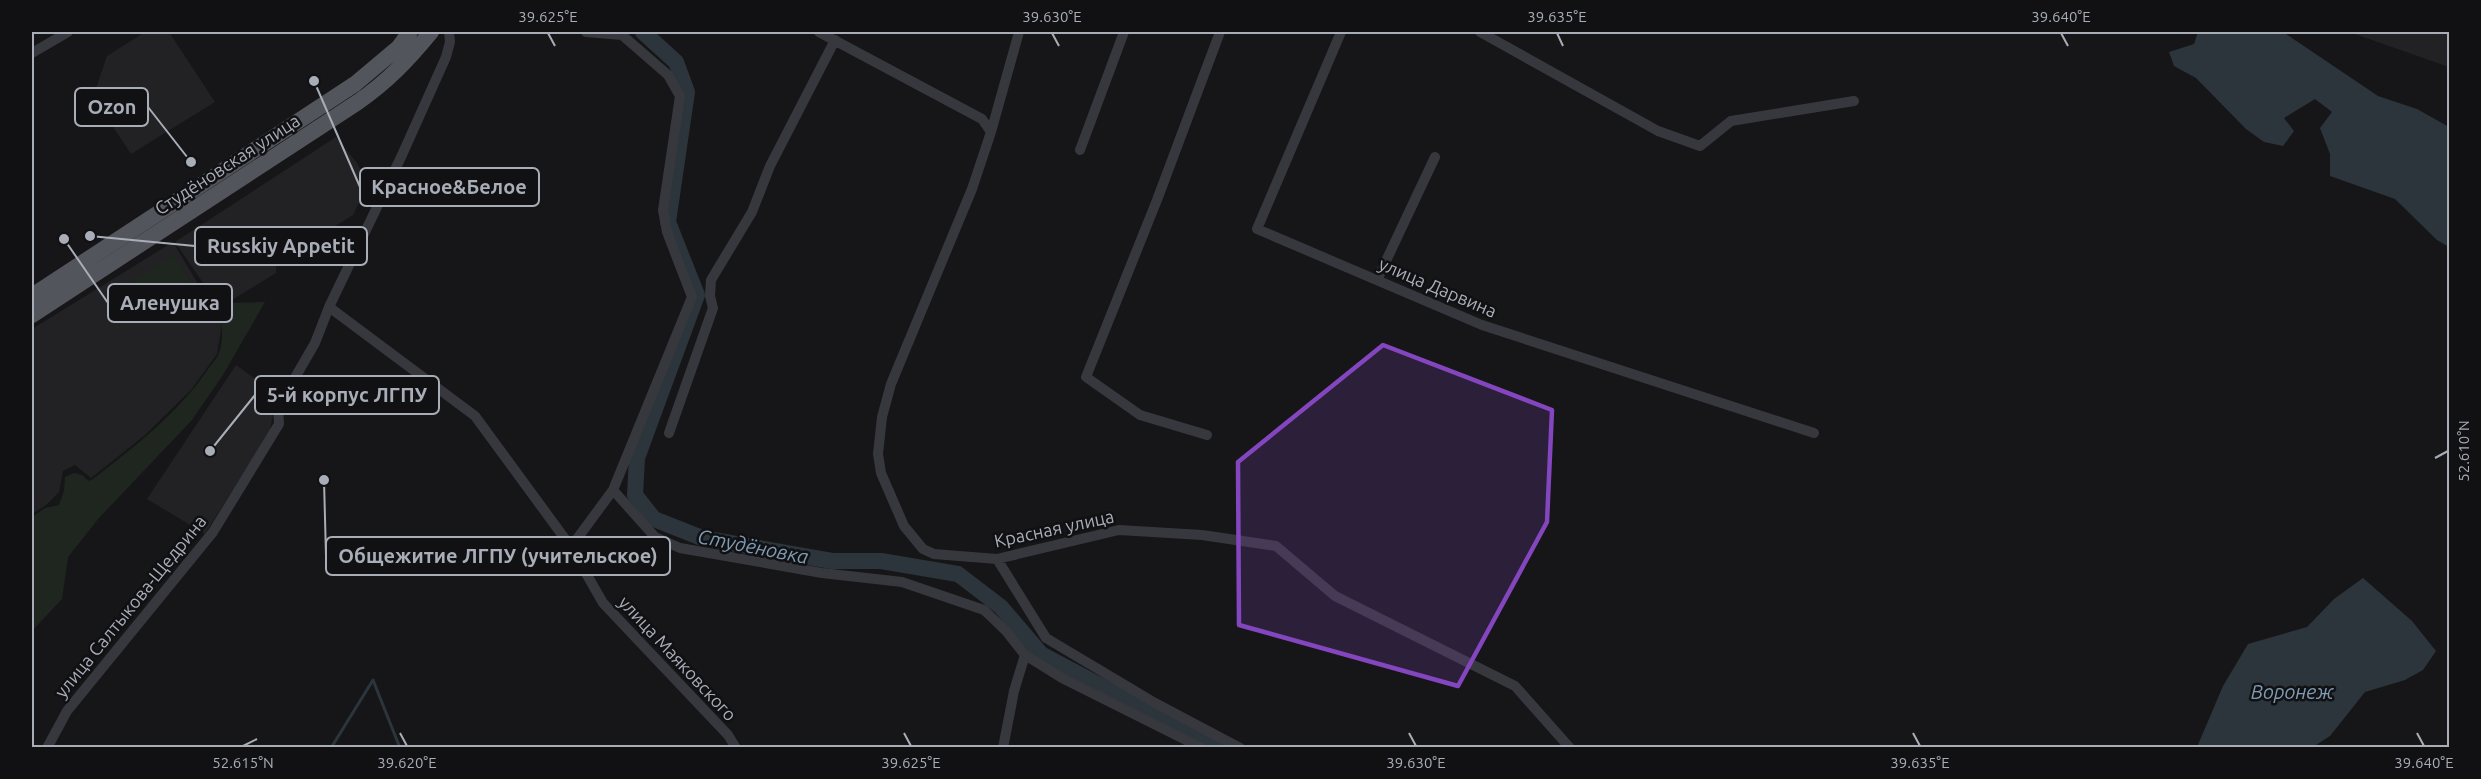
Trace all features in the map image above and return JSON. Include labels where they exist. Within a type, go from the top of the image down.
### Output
[{"type":"main road","name":"Студёновская улица","points":[[32,296],[355,84],[399,47],[410,32]]},
{"type":"main road","name":"Студёновская улица","points":[[32,315],[367,96],[402,67],[431,32]]},
{"type":"street","points":[[32,53],[68,32]]},
{"type":"street","name":"улица Салтыкова-Щедрина","points":[[47,747],[67,711],[213,532],[279,423],[278,407],[315,343],[329,307],[402,155],[446,57],[450,42],[449,32]]},
{"type":"street","points":[[571,547],[613,490],[692,297],[667,232],[663,210],[680,96],[668,75],[622,35],[586,32]]},
{"type":"street","points":[[819,32],[982,119],[991,132]]},
{"type":"street","name":"Красная улица","points":[[1019,32],[991,132],[972,189],[891,384],[882,417],[878,454],[881,473],[894,508],[904,526],[923,549],[933,554],[997,559],[1119,530],[1202,535],[1276,546],[1335,596],[1515,686],[1570,747]]},
{"type":"street","points":[[1080,150],[1124,32]]},
{"type":"street","points":[[1207,435],[1140,416],[1086,377],[1157,200],[1220,32]]},
{"type":"street","name":"улица Дарвина","points":[[1341,32],[1257,229],[1482,325],[1814,433]]},
{"type":"street","points":[[1480,32],[1658,131],[1700,146],[1731,121],[1854,102]]},
{"type":"street","points":[[669,433],[713,308],[710,296],[711,280],[752,212],[770,166],[835,40]]},
{"type":"street","points":[[1377,280],[1435,157]]},
{"type":"street","name":"улица Маяковского","points":[[329,307],[475,416],[571,547],[603,603],[728,735],[735,747]]},
{"type":"street","points":[[613,490],[655,537],[680,548],[822,573],[902,582],[984,610],[1006,631],[1025,655],[1062,678],[1202,747]]},
{"type":"street","points":[[997,559],[1046,638],[1155,703],[1240,747]]},
{"type":"street","points":[[1003,747],[1014,691],[1025,655]]},
{"type":"highlighted area","points":[[1383,345],[1552,410],[1547,522],[1458,686],[1239,625],[1238,462]]},
{"type":"shaded area","points":[[145,32],[169,32],[215,102],[131,154],[93,97],[107,56]]},
{"type":"shaded area","points":[[2349,32],[2449,32],[2449,67]]},
{"type":"shaded area","points":[[336,137],[357,163],[368,183],[353,215],[276,263],[276,273],[232,300],[212,296],[175,242]]},
{"type":"shaded area","points":[[173,242],[222,324],[217,354],[191,390],[145,435],[91,478],[75,465],[63,471],[59,492],[46,505],[32,514],[32,329]]},
{"type":"shaded area","points":[[174,255],[192,284],[123,328],[105,299]]},
{"type":"shaded area","points":[[265,302],[223,375],[192,420],[99,518],[68,557],[62,599],[32,631],[32,517],[45,508],[59,505],[64,491],[65,477],[74,473],[82,475],[89,481],[93,479],[168,416],[194,388],[219,353],[222,340],[222,303]]},
{"type":"shaded area","points":[[236,365],[279,396],[270,430],[205,534],[147,499]]},
{"type":"water","points":[[2198,32],[2283,32],[2378,96],[2417,109],[2449,127],[2449,247],[2437,240],[2395,199],[2330,176],[2330,154],[2320,128],[2332,112],[2315,99],[2284,118],[2294,131],[2283,146],[2264,142],[2246,129],[2196,78],[2174,66],[2169,52],[2194,44]]},
{"type":"water","name":"Воронеж","points":[[2363,578],[2412,621],[2436,651],[2423,670],[2405,680],[2365,692],[2330,736],[2313,747],[2197,747],[2223,686],[2248,644],[2307,627],[2334,599]]},
{"type":"waterway","name":"Студёновка","points":[[643,32],[676,62],[687,92],[668,222],[697,295],[637,458],[635,495],[654,519],[702,538],[832,561],[881,561],[958,574],[1001,607],[1041,654],[1218,748]]},
{"type":"waterway","points":[[331,748],[373,680],[400,748]]},
{"type":"place","name":"Красное&Белое","points":[[314,81]]},
{"type":"place","name":"Ozon","points":[[191,162]]},
{"type":"place","name":"Russkiy Appetit","points":[[90,236]]},
{"type":"place","name":"Аленушка","points":[[64,239]]},
{"type":"place","name":"5-й корпус ЛГПУ","points":[[210,451]]},
{"type":"place","name":"Общежитие ЛГПУ (учительское)","points":[[324,480]]}]
